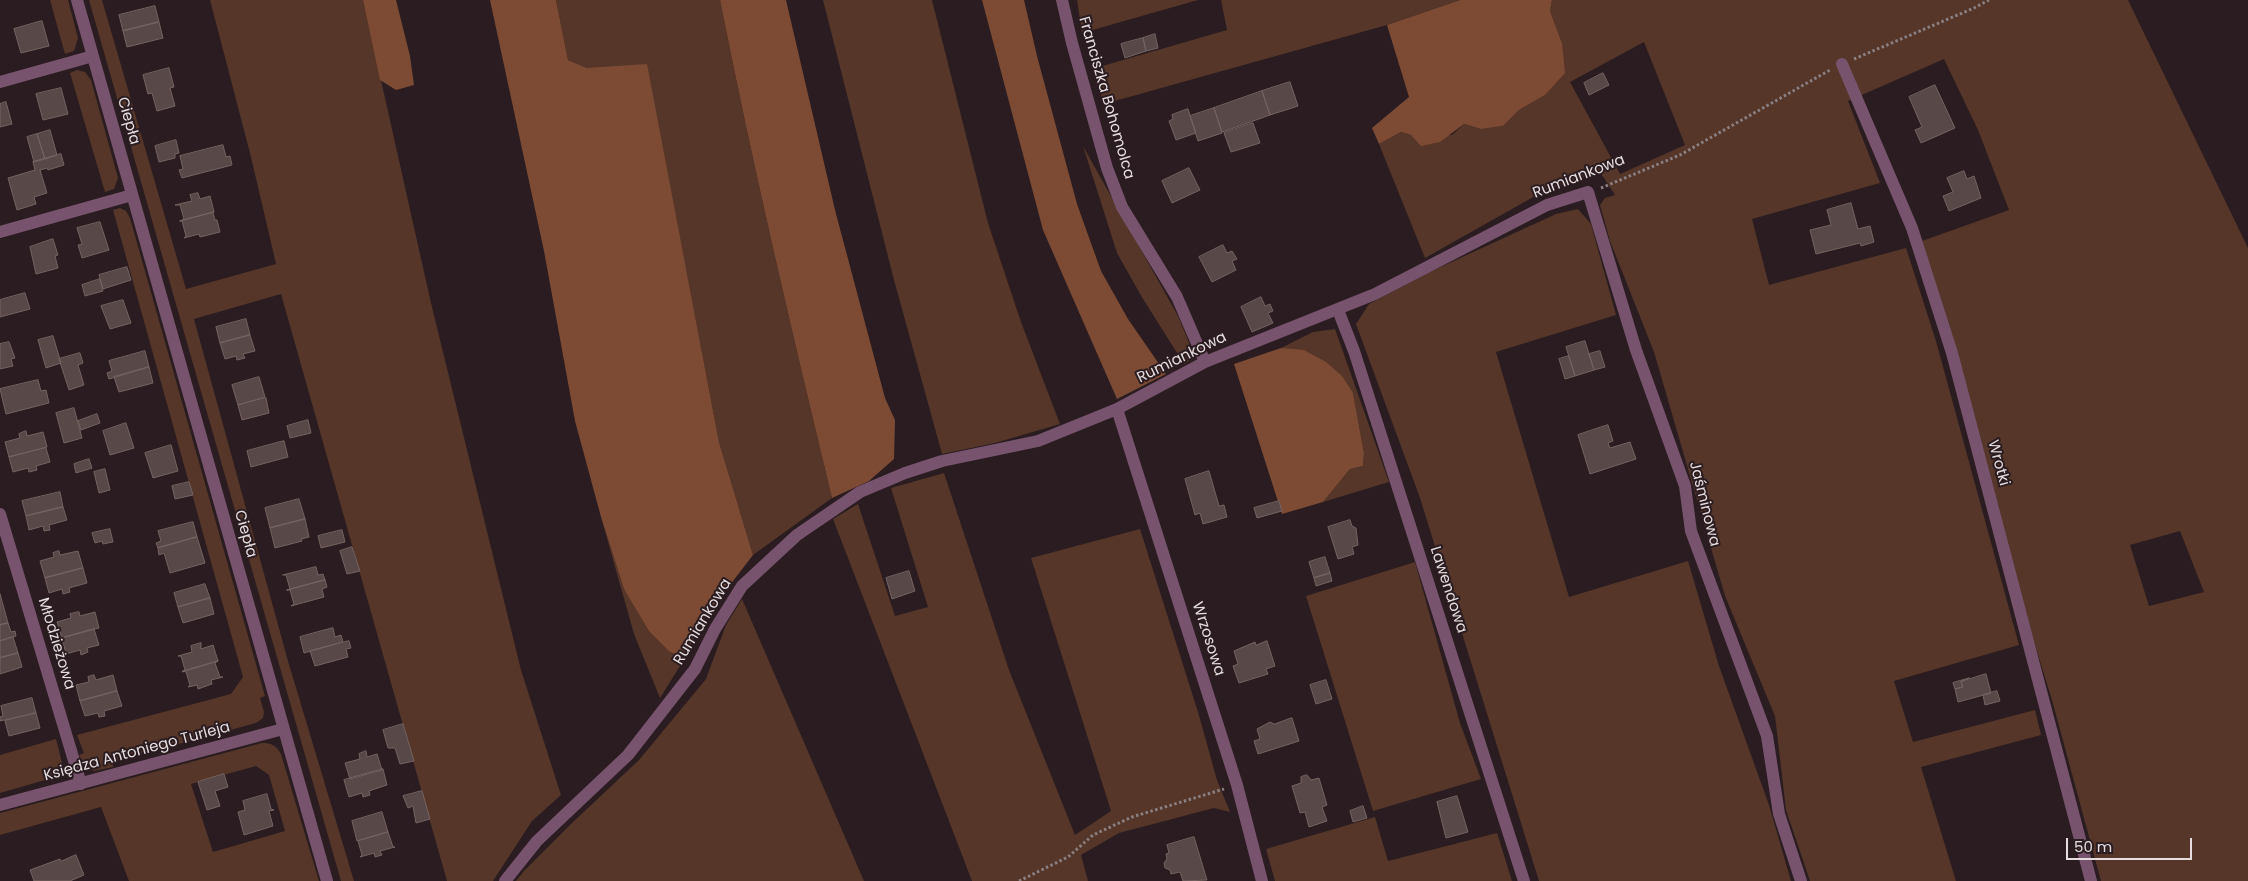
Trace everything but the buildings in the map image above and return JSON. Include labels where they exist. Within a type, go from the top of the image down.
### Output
[{"type":"street","name":"Ciepła","points":[[77,0],[283,729],[328,881]]},
{"type":"street","name":"Franciszka Bohomolca","points":[[1062,0],[1107,168],[1122,208],[1177,297],[1205,362]]},
{"type":"street","points":[[0,82],[93,56]]},
{"type":"street","name":"Wrotki","points":[[1842,64],[1912,228],[1952,353],[2091,881]]},
{"type":"street","name":"Rumiankowa","points":[[505,881],[536,841],[628,755],[695,669],[715,628],[742,586],[797,535],[860,492],[905,473],[942,461],[1038,441],[1117,408],[1205,362],[1375,294],[1547,205],[1588,192]]},
{"type":"street","name":"Jaśminowa","points":[[1588,192],[1636,350],[1685,486],[1691,531],[1767,736],[1779,814],[1801,881]]},
{"type":"street","points":[[0,232],[132,195]]},
{"type":"street","name":"Lawendowa","points":[[1338,310],[1369,398],[1524,881]]},
{"type":"street","name":"Wrzosowa","points":[[1117,408],[1237,785],[1262,881]]},
{"type":"street","name":"Młodzieżowa","points":[[0,514],[81,784]]},
{"type":"street","name":"Księdza Antoniego Turleja","points":[[0,805],[283,729]]},
{"type":"path","name":"Rumiankowa","points":[[1588,192],[1680,155],[1842,64],[1989,0]]},
{"type":"path","points":[[1019,881],[1068,857],[1094,835],[1132,818],[1237,785]]},
{"type":"shaded area","points":[[50,0],[68,0],[78,38],[74,51],[65,54]]},
{"type":"shaded area","points":[[89,0],[102,0],[186,289],[276,264],[251,157],[210,0],[363,0],[431,303],[521,670],[561,795],[532,821],[493,881],[447,881],[281,294],[194,319],[288,661],[354,881],[341,881]]},
{"type":"shaded area","points":[[363,0],[396,0],[410,56],[414,85],[396,90],[380,80]]},
{"type":"shaded area","points":[[490,0],[556,0],[568,60],[587,68],[647,64],[719,442],[753,555],[700,624],[685,658],[670,652],[649,631],[624,589],[601,517],[575,421],[544,251]]},
{"type":"shaded area","points":[[556,0],[720,0],[773,249],[832,498],[753,555],[719,442],[686,270],[609,68],[587,68],[568,60]]},
{"type":"shaded area","points":[[720,0],[786,0],[835,210],[885,398],[895,420],[894,459],[869,481],[832,498],[773,249]]},
{"type":"shaded area","points":[[823,0],[932,0],[988,223],[1021,322],[1060,424],[995,443],[942,454],[894,280]]},
{"type":"shaded area","points":[[982,0],[1024,0],[1077,204],[1101,271],[1128,319],[1166,374],[1117,399],[1043,230]]},
{"type":"shaded area","points":[[1077,0],[1198,0],[1082,33]]},
{"type":"shaded area","points":[[1221,0],[1460,0],[1387,25],[1104,104],[1092,69],[1227,30]]},
{"type":"shaded area","points":[[1460,0],[1552,0],[1550,11],[1562,43],[1565,73],[1545,95],[1519,110],[1503,126],[1481,129],[1464,124],[1440,142],[1421,146],[1411,135],[1401,132],[1379,144],[1372,128],[1409,97],[1387,25]]},
{"type":"shaded area","points":[[1552,0],[2128,0],[2248,248],[2248,881],[2101,881],[2052,700],[2011,567],[1922,241],[2009,210],[1978,130],[1944,59],[1848,101],[1880,183],[1752,219],[1769,285],[1906,248],[1936,341],[2019,645],[1894,681],[1913,742],[2035,710],[2041,735],[1921,767],[1956,881],[1810,881],[1786,810],[1775,716],[1725,596],[1654,352],[1610,241],[1600,205],[1605,198],[1615,195],[1600,172],[1544,191],[1425,258],[1379,144],[1401,132],[1411,135],[1452,135],[1464,124],[1481,129],[1503,126],[1519,110],[1545,95],[1562,43],[1550,11]],"holes":[[[1644,42],[1685,145],[1620,174],[1570,82]],[[2180,531],[2204,592],[2149,606],[2130,545]]]},
{"type":"shaded area","points":[[77,70],[85,72],[91,80],[118,178],[114,189],[105,192],[70,73]]},
{"type":"shaded area","points":[[1083,146],[1178,316],[1195,357],[1184,364],[1143,299],[1117,253]]},
{"type":"shaded area","points":[[120,208],[126,211],[130,218],[265,696],[260,698],[264,712],[263,718],[256,723],[113,762],[113,767],[94,771],[85,766],[79,755],[84,753],[77,735],[231,694],[243,677],[113,210]]},
{"type":"shaded area","points":[[1578,209],[1591,224],[1616,315],[1496,352],[1569,597],[1688,561],[1719,666],[1769,805],[1791,881],[1539,881],[1420,498],[1356,324],[1369,304],[1432,271],[1556,214]]},
{"type":"shaded area","points":[[1335,329],[1389,482],[1323,502],[1350,469],[1363,466],[1364,453],[1353,393],[1281,348],[1313,332]]},
{"type":"shaded area","points":[[1281,348],[1304,350],[1326,362],[1342,376],[1353,393],[1364,453],[1363,466],[1350,469],[1323,502],[1282,514],[1234,364]]},
{"type":"shaded area","points":[[944,473],[1009,670],[1075,835],[1111,811],[1031,558],[1140,529],[1198,712],[1217,780],[1230,812],[1214,808],[1119,833],[1081,855],[1088,881],[972,881],[833,519],[858,504],[895,616],[928,607],[891,488]]},
{"type":"shaded area","points":[[601,517],[624,589],[670,652],[685,658],[660,698],[634,634]]},
{"type":"shaded area","points":[[1415,562],[1460,723],[1481,779],[1373,811],[1306,596]]},
{"type":"shaded area","points":[[742,599],[864,881],[516,881],[572,823],[639,760],[706,679],[726,625]]},
{"type":"shaded area","points":[[56,739],[64,771],[59,776],[0,793],[0,755]]},
{"type":"shaded area","points":[[262,743],[268,743],[277,748],[281,754],[319,881],[129,881],[101,807],[0,835],[0,813]],"holes":[[[256,766],[269,775],[285,831],[213,852],[191,784]]]},
{"type":"shaded area","points":[[1375,817],[1388,861],[1497,833],[1512,881],[1275,881],[1266,849]]}]
